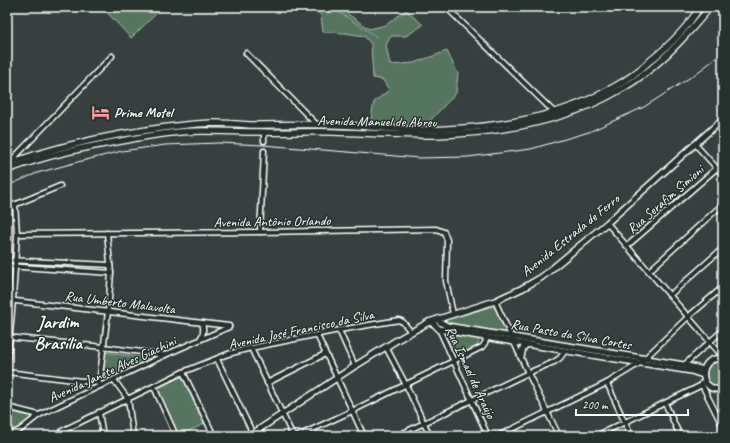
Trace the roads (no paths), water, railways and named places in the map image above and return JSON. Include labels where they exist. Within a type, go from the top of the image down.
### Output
[{"type":"main road","name":"Avenida Manuel de Abreu","points":[[7,164],[31,155],[77,143],[178,125],[215,123],[251,125],[317,125],[422,130],[451,129],[514,121],[554,112],[599,96],[616,87],[636,73],[676,38],[687,26],[700,7]]},
{"type":"main road","name":"Avenida Manuel de Abreu","points":[[7,170],[43,158],[90,146],[151,136],[200,131],[422,135],[464,133],[525,125],[575,111],[617,92],[640,77],[673,48],[711,7]]},
{"type":"street","points":[[446,7],[554,112]]},
{"type":"street","points":[[246,53],[317,125]]},
{"type":"street","points":[[7,164],[112,56]]},
{"type":"street","name":"Avenida Estrada de Ferro","points":[[251,435],[337,379],[354,366],[429,322],[495,301],[542,277],[607,223],[723,119]]},
{"type":"street","points":[[264,132],[264,141]]},
{"type":"street","points":[[696,144],[723,175]]},
{"type":"street","points":[[260,232],[264,151]]},
{"type":"street","name":"Rua Serafim Simioni","points":[[627,246],[717,168]]},
{"type":"street","points":[[7,208],[60,186]]},
{"type":"street","points":[[7,366],[17,234],[15,204]]},
{"type":"street","points":[[649,271],[723,204]]},
{"type":"street","points":[[607,223],[710,341],[723,358]]},
{"type":"street","name":"Avenida Antônio Orlando","points":[[17,234],[436,229],[444,232],[447,240],[446,281],[453,314]]},
{"type":"street","points":[[7,372],[99,384],[108,312],[111,273],[108,233]]},
{"type":"street","points":[[670,295],[723,248]]},
{"type":"street","points":[[7,260],[110,265]]},
{"type":"street","points":[[7,266],[111,273]]},
{"type":"street","points":[[498,436],[607,383],[640,363],[688,317],[723,287]]},
{"type":"street","name":"Rua Umberto Malavolta","points":[[7,300],[229,326]]},
{"type":"street","points":[[495,301],[559,436]]},
{"type":"street","name":"Rua Pasto da Silva Cortes","points":[[438,319],[447,326],[513,339],[684,365],[703,374]]},
{"type":"street","name":"Avenida José Francisco da Silva","points":[[63,434],[98,412],[154,387],[183,372],[228,354],[339,330],[399,320],[403,322],[411,332]]},
{"type":"street","name":"Rua Ismael de Araújo","points":[[429,322],[434,324],[439,329],[488,436]]},
{"type":"street","points":[[200,340],[203,333],[202,323]]},
{"type":"street","name":"Avenida Janete Alves Giachini","points":[[7,436],[20,430],[39,415],[99,384],[114,380],[229,326]]},
{"type":"street","name":"Rua Pasto da Silva Cortes","points":[[439,329],[487,338],[513,339],[527,344],[703,374]]},
{"type":"street","points":[[339,330],[354,366]]},
{"type":"street","points":[[684,365],[723,330]]},
{"type":"street","points":[[316,335],[364,436]]},
{"type":"street","points":[[8,337],[165,355]]},
{"type":"street","points":[[298,436],[482,347],[487,338]]},
{"type":"street","points":[[521,357],[523,348],[527,344]]},
{"type":"street","points":[[386,347],[430,436]]},
{"type":"street","points":[[251,348],[293,436]]},
{"type":"street","points":[[396,436],[557,360],[565,351]]},
{"type":"street","points":[[267,383],[325,354]]},
{"type":"street","points":[[723,358],[717,358],[705,365],[702,385],[723,427]]},
{"type":"street","points":[[217,359],[251,435]]},
{"type":"street","points":[[183,372],[214,436]]},
{"type":"street","points":[[703,374],[708,386],[717,390],[723,389]]},
{"type":"street","points":[[114,380],[128,399],[133,436]]},
{"type":"street","points":[[607,383],[631,436]]},
{"type":"street","points":[[596,436],[702,385]]},
{"type":"street","points":[[154,387],[176,436]]},
{"type":"street","points":[[705,392],[713,389]]},
{"type":"street","points":[[665,403],[680,436]]},
{"type":"street","points":[[7,408],[39,415]]},
{"type":"street","points":[[98,412],[103,436]]},
{"type":"waterway","points":[[331,7],[377,37]]},
{"type":"tunnel","points":[[264,141],[264,151]]},
{"type":"railway","points":[[7,186],[37,173],[78,162],[122,151],[165,145],[219,143],[263,145],[419,158],[468,157],[531,149],[589,132],[644,107],[694,75],[723,53]]},
{"type":"place","name":"Prime Motel","points":[[101,112]]},
{"type":"district","name":"Jardim Brasília","points":[[58,332]]}]
